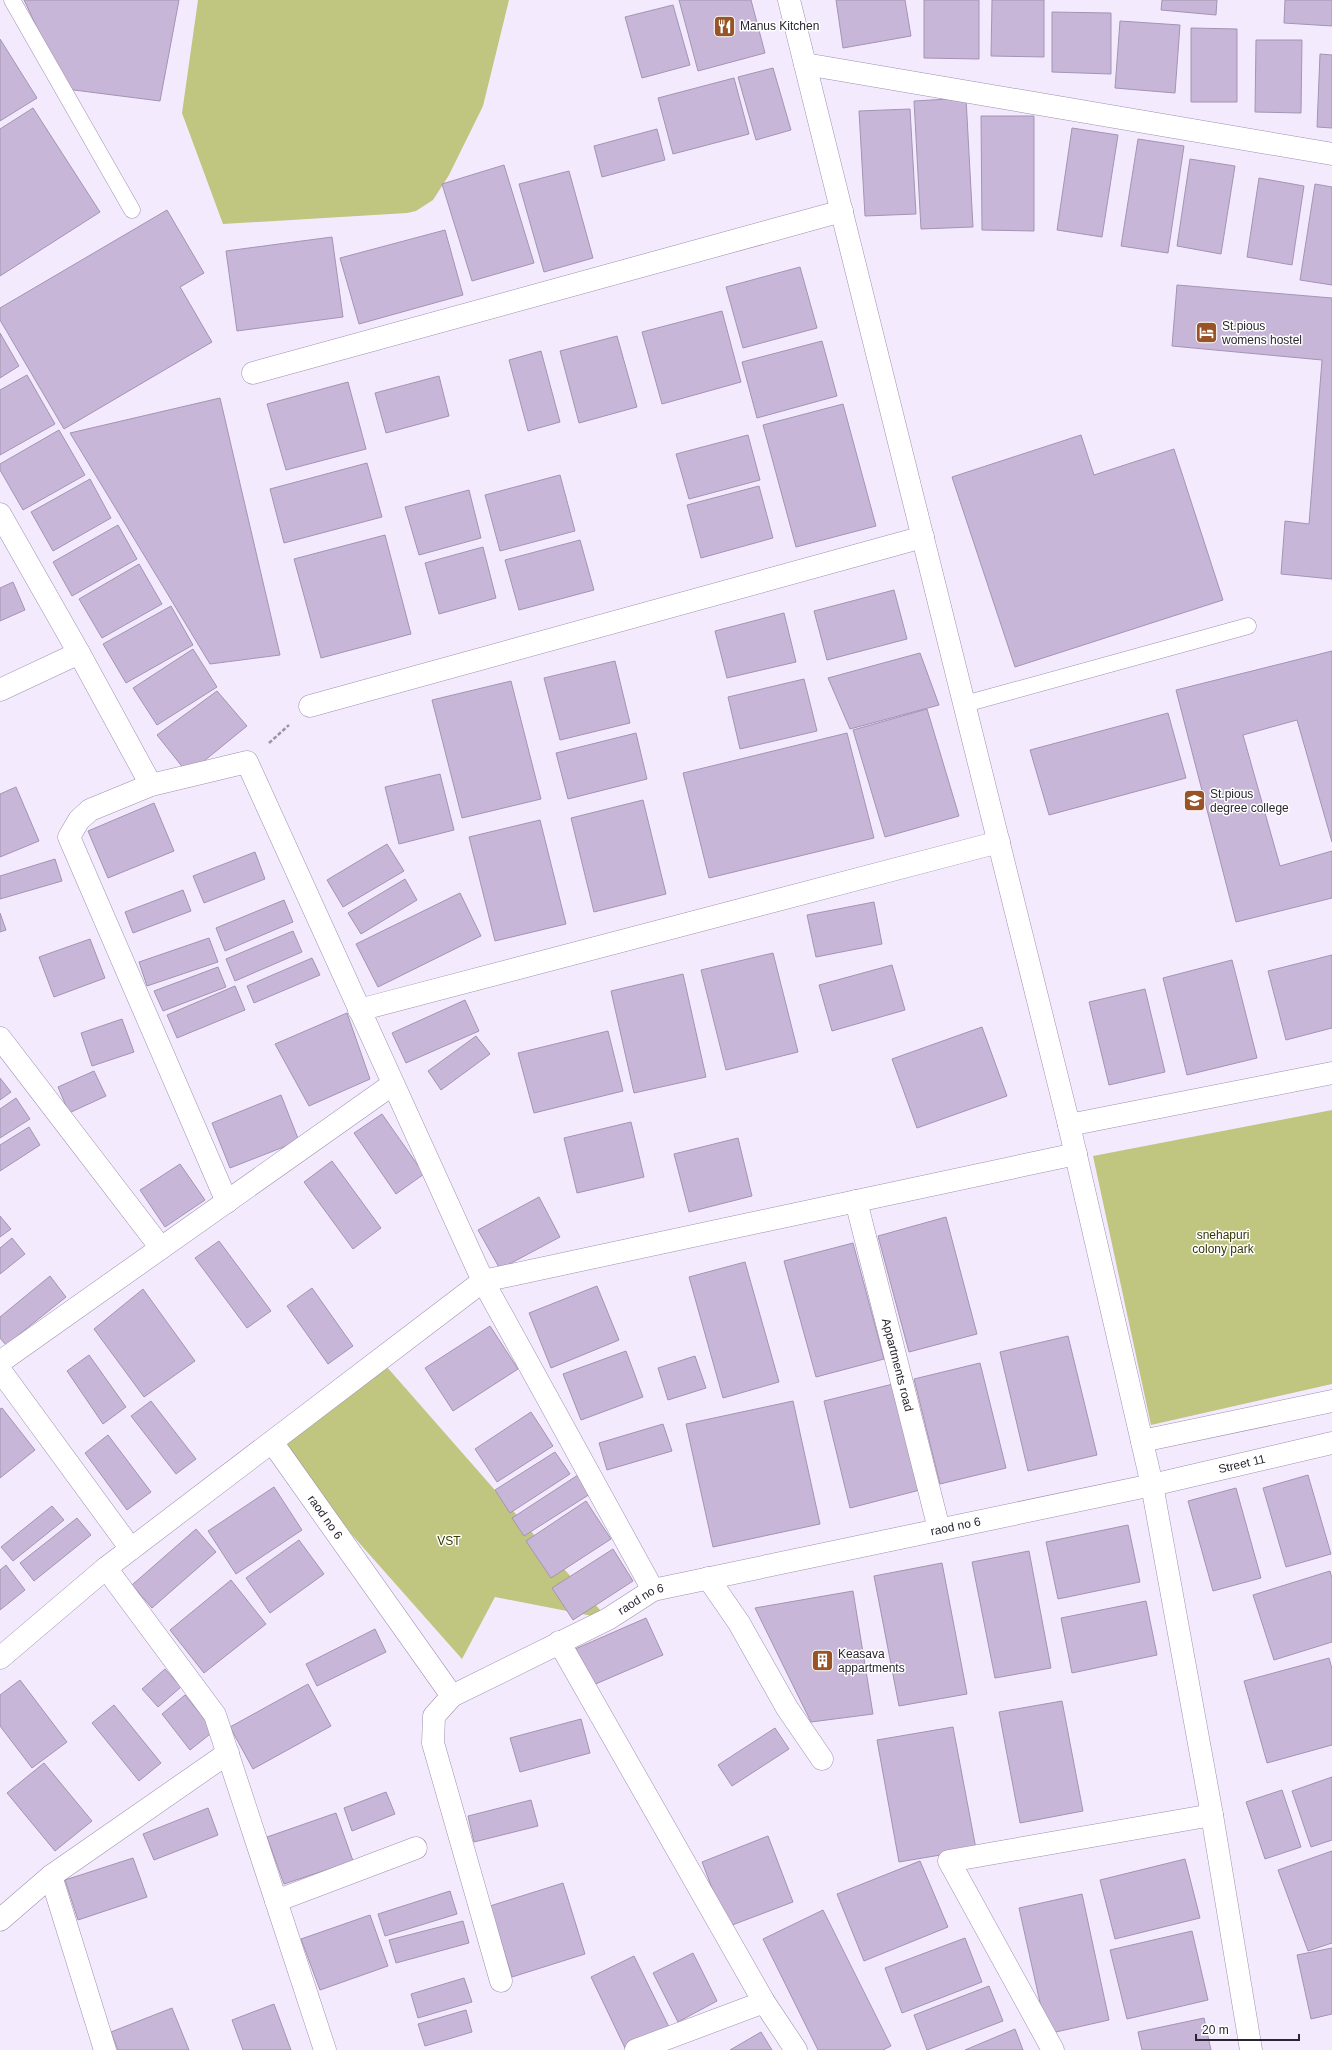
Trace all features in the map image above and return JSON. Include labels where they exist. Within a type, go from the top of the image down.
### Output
[{"type":"street","points":[[789,0],[1069,1125],[1152,1485],[1212,1815],[1251,2050]]},
{"type":"street","points":[[805,64],[1332,154]]},
{"type":"street","points":[[253,373],[842,211]]},
{"type":"street","points":[[0,514],[79,653],[151,785]]},
{"type":"street","points":[[310,706],[923,537]]},
{"type":"street","points":[[0,690],[79,653]]},
{"type":"street","points":[[227,1202],[69,837],[79,820],[90,810],[151,785],[247,762],[483,1281],[653,1590]]},
{"type":"street","points":[[359,1010],[999,842]]},
{"type":"street","points":[[0,1038],[161,1248]]},
{"type":"street","points":[[1069,1125],[1332,1073]]},
{"type":"street","points":[[0,1362],[393,1084]]},
{"type":"street","points":[[0,1658],[106,1568],[483,1281],[1076,1154]]},
{"type":"street","name":"Appartments road","points":[[856,1201],[939,1529]]},
{"type":"street","points":[[0,1370],[131,1549]]},
{"type":"street","points":[[1142,1441],[1332,1401]]},
{"type":"street","name":"raod no 6","points":[[272,1442],[452,1696],[608,1619],[653,1590],[1152,1485]]},
{"type":"street","name":"Street 11","points":[[1152,1485],[1332,1443]]},
{"type":"street","points":[[106,1568],[215,1715],[325,2050]]},
{"type":"street","points":[[708,1578],[739,1623],[787,1708],[822,1759]]},
{"type":"street","points":[[559,1642],[764,2002],[796,2050]]},
{"type":"street","points":[[452,1696],[434,1716],[433,1743],[501,1981]]},
{"type":"street","points":[[0,1920],[51,1876],[228,1753]]},
{"type":"street","points":[[1053,2050],[949,1861],[1212,1815]]},
{"type":"street","points":[[276,1901],[416,1848]]},
{"type":"street","points":[[51,1876],[105,2050]]},
{"type":"street","points":[[636,2050],[764,2002]]},
{"type":"lane","points":[[12,0],[132,210]]},
{"type":"lane","points":[[965,704],[1248,626]]},
{"type":"path","points":[[247,762],[310,706]]},
{"type":"green space","points":[[198,0],[509,0],[483,106],[449,175],[433,200],[416,211],[407,213],[223,224],[182,113]]},
{"type":"green space","name":"snehapuri colony park","points":[[1332,1110],[1332,1384],[1151,1425],[1093,1156]]},
{"type":"green space","name":"VST","points":[[379,1358],[608,1619],[495,1597],[462,1659],[276,1449]]},
{"type":"building","points":[[24,0],[179,0],[160,101],[66,89]]},
{"type":"building","points":[[679,0],[751,0],[765,53],[698,71]]},
{"type":"building","points":[[836,0],[905,0],[911,36],[843,48]]},
{"type":"building","points":[[924,0],[979,0],[979,59],[924,58]]},
{"type":"building","points":[[992,0],[1044,0],[1044,57],[991,56]]},
{"type":"building","points":[[1162,0],[1217,0],[1216,15],[1161,10]]},
{"type":"building","points":[[1285,0],[1332,0],[1332,26],[1284,23]]},
{"type":"building","points":[[673,5],[690,65],[642,78],[625,17]]},
{"type":"building","points":[[1052,12],[1111,13],[1111,74],[1052,72]]},
{"type":"building","points":[[1120,21],[1180,25],[1175,93],[1115,88]]},
{"type":"building","points":[[1191,28],[1237,29],[1237,102],[1191,102]]},
{"type":"building","points":[[0,39],[37,98],[0,121]]},
{"type":"building","points":[[1256,40],[1302,40],[1301,113],[1255,112]]},
{"type":"building","points":[[1320,54],[1332,55],[1332,128],[1317,127]]},
{"type":"building","points":[[773,68],[791,130],[756,140],[738,77]]},
{"type":"building","points":[[734,78],[749,134],[673,154],[658,98]]},
{"type":"building","points":[[966,98],[973,227],[921,229],[914,101]]},
{"type":"building","points":[[33,108],[100,212],[0,276],[0,129]]},
{"type":"building","points":[[910,109],[916,214],[865,216],[859,111]]},
{"type":"building","points":[[981,116],[1034,116],[1034,231],[982,230]]},
{"type":"building","points":[[1072,128],[1118,135],[1102,237],[1057,230]]},
{"type":"building","points":[[657,129],[665,160],[602,177],[594,146]]},
{"type":"building","points":[[1138,139],[1184,146],[1168,253],[1121,246]]},
{"type":"building","points":[[1190,159],[1235,166],[1221,254],[1177,246]]},
{"type":"building","points":[[504,165],[534,263],[472,281],[442,184]]},
{"type":"building","points":[[569,171],[593,258],[544,272],[519,184]]},
{"type":"building","points":[[1259,178],[1304,186],[1292,265],[1247,257]]},
{"type":"building","points":[[1315,184],[1332,187],[1332,285],[1300,280]]},
{"type":"building","points":[[167,210],[204,273],[180,287],[212,342],[64,429],[0,320],[0,308]]},
{"type":"building","points":[[445,230],[463,295],[359,324],[340,258]]},
{"type":"building","points":[[332,237],[343,317],[237,331],[226,251]]},
{"type":"building","points":[[800,267],[817,328],[743,348],[726,287]]},
{"type":"building","points":[[1177,285],[1332,298],[1332,579],[1281,574],[1285,521],[1309,524],[1322,360],[1172,346]]},
{"type":"building","points":[[722,311],[741,382],[662,404],[642,332]]},
{"type":"building","points":[[0,333],[19,366],[0,378]]},
{"type":"building","points":[[617,336],[637,407],[579,423],[560,351]]},
{"type":"building","points":[[822,341],[837,396],[757,418],[742,362]]},
{"type":"building","points":[[541,351],[560,422],[528,431],[509,360]]},
{"type":"building","points":[[27,375],[55,424],[0,455],[0,390]]},
{"type":"building","points":[[439,376],[449,416],[386,433],[375,393]]},
{"type":"building","points":[[348,382],[366,449],[286,470],[267,404]]},
{"type":"building","points":[[220,398],[280,655],[210,664],[70,433]]},
{"type":"building","points":[[843,404],[876,526],[796,547],[763,425]]},
{"type":"building","points":[[59,430],[85,475],[23,510],[0,470],[0,464]]},
{"type":"building","points":[[748,435],[760,480],[689,499],[676,454]]},
{"type":"building","points":[[1081,435],[1094,475],[1174,449],[1223,600],[1015,667],[952,477]]},
{"type":"building","points":[[367,463],[382,517],[284,543],[270,489]]},
{"type":"building","points":[[560,475],[575,531],[500,551],[485,495]]},
{"type":"building","points":[[90,479],[111,518],[53,551],[31,512]]},
{"type":"building","points":[[759,486],[773,538],[701,558],[687,505]]},
{"type":"building","points":[[469,490],[481,538],[419,555],[405,507]]},
{"type":"building","points":[[118,525],[137,559],[72,596],[53,562]]},
{"type":"building","points":[[385,535],[411,634],[321,658],[294,559]]},
{"type":"building","points":[[580,540],[594,590],[519,610],[505,560]]},
{"type":"building","points":[[483,547],[496,598],[439,614],[425,563]]},
{"type":"building","points":[[139,564],[162,604],[102,638],[79,599]]},
{"type":"building","points":[[13,582],[25,610],[0,621],[0,588]]},
{"type":"building","points":[[894,590],[907,639],[827,660],[814,611]]},
{"type":"building","points":[[171,606],[193,645],[126,683],[103,644]]},
{"type":"building","points":[[784,613],[796,662],[727,678],[715,631]]},
{"type":"building","points":[[193,649],[217,687],[157,725],[133,688]]},
{"type":"building","points":[[1332,651],[1332,842],[1297,720],[1243,735],[1280,866],[1332,851],[1332,898],[1236,922],[1176,690]]},
{"type":"building","points":[[920,653],[939,705],[850,729],[828,678]]},
{"type":"building","points":[[615,661],[630,723],[560,740],[544,678]]},
{"type":"building","points":[[804,679],[817,731],[740,749],[728,697]]},
{"type":"building","points":[[511,681],[541,799],[462,818],[432,700]]},
{"type":"building","points":[[217,691],[247,726],[188,774],[157,735]]},
{"type":"building","points":[[927,709],[959,816],[885,837],[853,730]]},
{"type":"building","points":[[1168,713],[1186,778],[1049,815],[1030,750]]},
{"type":"building","points":[[636,733],[647,779],[568,799],[556,753]]},
{"type":"building","points":[[847,733],[874,838],[709,878],[683,773]]},
{"type":"building","points":[[440,774],[454,830],[399,844],[385,787]]},
{"type":"building","points":[[16,787],[39,841],[0,857],[0,794]]},
{"type":"building","points":[[643,800],[666,894],[594,912],[571,818]]},
{"type":"building","points":[[154,803],[174,851],[108,878],[88,831]]},
{"type":"building","points":[[540,820],[566,924],[495,941],[469,837]]},
{"type":"building","points":[[387,844],[404,871],[343,907],[327,880]]},
{"type":"building","points":[[255,852],[265,879],[204,903],[193,876]]},
{"type":"building","points":[[55,859],[62,881],[0,899],[0,876]]},
{"type":"building","points":[[405,879],[417,900],[361,934],[348,913]]},
{"type":"building","points":[[183,890],[191,911],[133,933],[125,912]]},
{"type":"building","points":[[460,893],[481,936],[378,987],[356,944]]},
{"type":"building","points":[[284,900],[293,922],[225,951],[216,928]]},
{"type":"building","points":[[874,902],[882,944],[816,957],[807,915]]},
{"type":"building","points":[[0,913],[6,930],[0,932]]},
{"type":"building","points":[[293,931],[302,952],[235,981],[226,959]]},
{"type":"building","points":[[209,938],[218,962],[147,986],[139,962]]},
{"type":"building","points":[[90,939],[105,978],[54,997],[39,957]]},
{"type":"building","points":[[773,953],[798,1052],[726,1070],[701,970]]},
{"type":"building","points":[[1332,955],[1332,1028],[1286,1040],[1268,971]]},
{"type":"building","points":[[312,958],[320,975],[254,1003],[247,986]]},
{"type":"building","points":[[1232,960],[1257,1058],[1187,1075],[1163,978]]},
{"type":"building","points":[[892,965],[905,1010],[832,1031],[819,985]]},
{"type":"building","points":[[218,967],[226,987],[163,1011],[154,991]]},
{"type":"building","points":[[683,974],[706,1077],[634,1093],[611,991]]},
{"type":"building","points":[[235,986],[245,1010],[177,1038],[167,1015]]},
{"type":"building","points":[[1145,989],[1165,1072],[1109,1085],[1089,1002]]},
{"type":"building","points":[[465,1000],[479,1031],[406,1063],[392,1033]]},
{"type":"building","points":[[347,1013],[370,1079],[309,1106],[275,1044]]},
{"type":"building","points":[[122,1019],[134,1052],[92,1066],[81,1033]]},
{"type":"building","points":[[982,1027],[1007,1096],[917,1128],[892,1059]]},
{"type":"building","points":[[608,1031],[623,1091],[534,1113],[518,1053]]},
{"type":"building","points":[[476,1036],[490,1054],[441,1090],[428,1071]]},
{"type":"building","points":[[94,1071],[106,1096],[69,1113],[58,1087]]},
{"type":"building","points":[[0,1078],[11,1092],[0,1100]]},
{"type":"building","points":[[281,1095],[299,1141],[230,1168],[212,1123]]},
{"type":"building","points":[[16,1098],[30,1119],[0,1138],[0,1109]]},
{"type":"building","points":[[382,1114],[424,1174],[396,1194],[354,1133]]},
{"type":"building","points":[[631,1122],[644,1177],[577,1193],[564,1138]]},
{"type":"building","points":[[29,1127],[40,1145],[0,1171],[0,1145]]},
{"type":"building","points":[[738,1138],[752,1196],[689,1212],[674,1154]]},
{"type":"building","points":[[332,1161],[381,1228],[353,1249],[304,1182]]},
{"type":"building","points":[[180,1164],[205,1200],[165,1227],[140,1190]]},
{"type":"building","points":[[539,1197],[560,1237],[500,1269],[478,1230]]},
{"type":"building","points":[[0,1216],[11,1229],[0,1237]]},
{"type":"building","points":[[946,1217],[977,1334],[909,1352],[878,1236]]},
{"type":"building","points":[[12,1238],[25,1254],[0,1274],[0,1248]]},
{"type":"building","points":[[219,1241],[271,1311],[247,1328],[195,1258]]},
{"type":"building","points":[[853,1243],[884,1359],[816,1377],[784,1261]]},
{"type":"building","points":[[745,1262],[779,1382],[723,1398],[689,1277]]},
{"type":"building","points":[[50,1276],[66,1297],[6,1345],[0,1338],[0,1317]]},
{"type":"building","points":[[597,1286],[619,1340],[551,1368],[529,1313]]},
{"type":"building","points":[[312,1288],[353,1346],[328,1364],[287,1306]]},
{"type":"building","points":[[143,1289],[195,1361],[144,1397],[94,1329]]},
{"type":"building","points":[[490,1326],[518,1369],[453,1411],[425,1368]]},
{"type":"building","points":[[1068,1336],[1097,1455],[1028,1471],[1000,1352]]},
{"type":"building","points":[[626,1351],[643,1397],[581,1420],[563,1374]]},
{"type":"building","points":[[89,1355],[126,1407],[103,1424],[67,1371]]},
{"type":"building","points":[[695,1356],[706,1388],[668,1400],[658,1368]]},
{"type":"building","points":[[980,1363],[1006,1468],[940,1484],[914,1379]]},
{"type":"building","points":[[893,1384],[920,1490],[850,1508],[824,1401]]},
{"type":"building","points":[[151,1401],[196,1459],[176,1474],[131,1416]]},
{"type":"building","points":[[793,1401],[820,1524],[713,1547],[686,1424]]},
{"type":"building","points":[[2,1408],[35,1450],[0,1478],[0,1409]]},
{"type":"building","points":[[531,1412],[553,1446],[497,1482],[475,1449]]},
{"type":"building","points":[[663,1424],[672,1451],[607,1470],[599,1443]]},
{"type":"building","points":[[108,1435],[151,1492],[127,1510],[85,1453]]},
{"type":"building","points":[[555,1452],[570,1474],[510,1513],[495,1490]]},
{"type":"building","points":[[578,1475],[590,1494],[524,1536],[512,1518]]},
{"type":"building","points":[[1308,1475],[1331,1554],[1286,1567],[1263,1488]]},
{"type":"building","points":[[274,1487],[302,1530],[236,1574],[208,1531]]},
{"type":"building","points":[[1236,1488],[1261,1578],[1213,1591],[1188,1501]]},
{"type":"building","points":[[586,1501],[611,1539],[551,1578],[526,1541]]},
{"type":"building","points":[[52,1506],[64,1520],[13,1561],[1,1547]]},
{"type":"building","points":[[77,1518],[91,1535],[34,1581],[20,1563]]},
{"type":"building","points":[[1128,1525],[1140,1582],[1058,1599],[1046,1542]]},
{"type":"building","points":[[196,1529],[216,1552],[152,1608],[132,1585]]},
{"type":"building","points":[[299,1540],[324,1574],[270,1613],[246,1578]]},
{"type":"building","points":[[613,1549],[633,1581],[573,1620],[552,1588]]},
{"type":"building","points":[[1029,1551],[1051,1668],[995,1678],[972,1562]]},
{"type":"building","points":[[942,1563],[967,1694],[899,1706],[874,1576]]},
{"type":"building","points":[[6,1565],[25,1590],[0,1610],[0,1570]]},
{"type":"building","points":[[1330,1571],[1332,1578],[1332,1642],[1274,1660],[1253,1595]]},
{"type":"building","points":[[231,1580],[266,1624],[204,1673],[170,1630]]},
{"type":"building","name":"Keasava appartments","points":[[853,1591],[873,1714],[811,1722],[755,1608]]},
{"type":"building","points":[[1146,1601],[1157,1655],[1072,1673],[1061,1618]]},
{"type":"building","points":[[646,1618],[663,1655],[591,1686],[575,1649]]},
{"type":"building","points":[[375,1629],[386,1652],[317,1686],[306,1664]]},
{"type":"building","points":[[1329,1658],[1332,1669],[1332,1745],[1267,1763],[1244,1681]]},
{"type":"building","points":[[165,1669],[181,1687],[158,1707],[142,1689]]},
{"type":"building","points":[[20,1680],[67,1742],[32,1768],[0,1726],[0,1695]]},
{"type":"building","points":[[308,1684],[331,1726],[253,1769],[230,1727]]},
{"type":"building","points":[[185,1695],[214,1731],[190,1750],[162,1714]]},
{"type":"building","points":[[1062,1701],[1083,1811],[1020,1823],[999,1712]]},
{"type":"building","points":[[114,1705],[161,1763],[139,1781],[92,1723]]},
{"type":"building","points":[[581,1719],[590,1753],[520,1772],[510,1738]]},
{"type":"building","points":[[953,1727],[976,1849],[899,1862],[877,1740]]},
{"type":"building","points":[[775,1728],[789,1749],[732,1786],[718,1765]]},
{"type":"building","points":[[44,1763],[92,1821],[55,1851],[7,1793]]},
{"type":"building","points":[[1332,1777],[1332,1840],[1311,1847],[1292,1791]]},
{"type":"building","points":[[1282,1790],[1301,1847],[1265,1859],[1246,1802]]},
{"type":"building","points":[[386,1792],[395,1814],[352,1831],[344,1808]]},
{"type":"building","points":[[531,1800],[538,1826],[474,1842],[468,1816]]},
{"type":"building","points":[[208,1808],[218,1835],[154,1860],[143,1834]]},
{"type":"building","points":[[336,1813],[353,1861],[284,1884],[267,1837]]},
{"type":"building","points":[[768,1836],[793,1902],[727,1927],[702,1862]]},
{"type":"building","points":[[1332,1851],[1332,1943],[1308,1951],[1278,1870]]},
{"type":"building","points":[[133,1858],[147,1897],[78,1920],[65,1880]]},
{"type":"building","points":[[1185,1859],[1200,1918],[1115,1939],[1100,1880]]},
{"type":"building","points":[[920,1861],[948,1927],[864,1961],[837,1894]]},
{"type":"building","points":[[563,1883],[585,1954],[512,1977],[490,1906]]},
{"type":"building","points":[[450,1891],[457,1914],[385,1936],[378,1914]]},
{"type":"building","points":[[1082,1894],[1109,2020],[1047,2034],[1019,1908]]},
{"type":"building","points":[[823,1910],[891,2046],[883,2050],[818,2050],[763,1939]]},
{"type":"building","points":[[370,1915],[388,1966],[320,1990],[301,1939]]},
{"type":"building","points":[[463,1921],[469,1943],[396,1963],[389,1940]]},
{"type":"building","points":[[1192,1931],[1208,2000],[1127,2019],[1110,1950]]},
{"type":"building","points":[[965,1938],[982,1982],[902,2013],[885,1968]]},
{"type":"building","points":[[1332,1948],[1332,2014],[1311,2019],[1297,1955]]},
{"type":"building","points":[[693,1953],[717,2001],[678,2022],[653,1973]]},
{"type":"building","points":[[634,1956],[669,2027],[625,2048],[591,1977]]},
{"type":"building","points":[[464,1978],[472,2002],[418,2018],[411,1994]]},
{"type":"building","points":[[989,1986],[1003,2021],[927,2050],[914,2015]]},
{"type":"building","points":[[274,2004],[291,2050],[243,2050],[232,2020]]},
{"type":"building","points":[[172,2008],[189,2050],[118,2050],[111,2032]]},
{"type":"building","points":[[466,2010],[472,2032],[425,2046],[418,2024]]},
{"type":"building","points":[[1204,2018],[1211,2050],[1142,2050],[1138,2032]]},
{"type":"building","points":[[1015,2029],[1023,2050],[965,2050]]},
{"type":"building","points":[[761,2032],[772,2050],[730,2050]]},
{"type":"place","name":"Manus Kitchen","points":[[725,26]]},
{"type":"place","name":"St.pious womens hostel","points":[[1206,333]]},
{"type":"place","name":"St.pious degree college","points":[[1194,801]]},
{"type":"place","name":"Keasava appartments","points":[[823,1661]]}]
